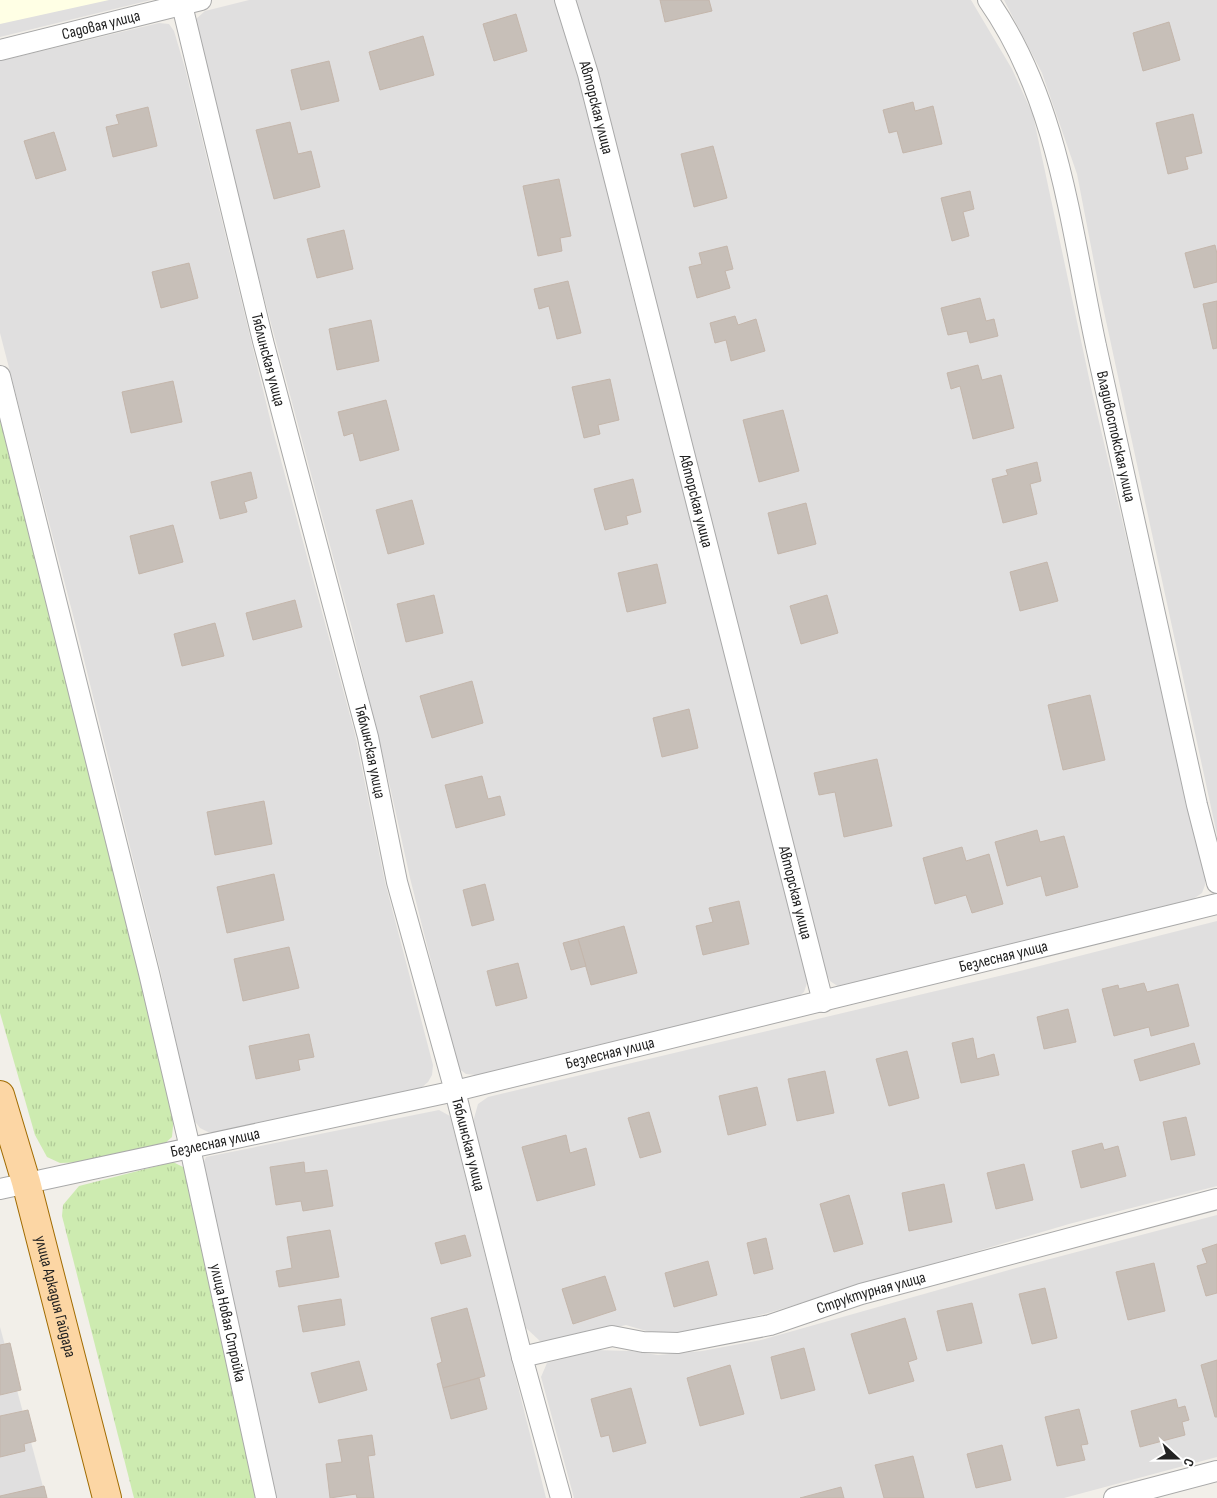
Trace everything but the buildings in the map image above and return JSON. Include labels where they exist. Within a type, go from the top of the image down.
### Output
[{"type":"main road","name":"улица Аркадия Гайдара","points":[[0,1095],[26,1182],[107,1498]]},
{"type":"street","name":"Садовая улица","points":[[0,50],[202,0]]},
{"type":"street","name":"Авторская улица","points":[[565,0],[593,94],[823,1002]]},
{"type":"street","name":"Владивостокская улица","points":[[988,0],[999,15],[1024,65],[1042,108],[1059,165],[1092,327],[1193,786],[1217,883]]},
{"type":"street","name":"Тяблинская улица","points":[[182,5],[263,341],[368,737],[397,882],[455,1091],[522,1356],[561,1498]]},
{"type":"street","name":"улица Новая Стройка","points":[[0,376],[150,973],[266,1498]]},
{"type":"street","name":"Безлесная улица","points":[[0,1189],[455,1091],[1217,904]]},
{"type":"street","name":"Структурная улица","points":[[522,1356],[612,1336],[643,1342],[678,1343],[770,1325],[861,1294],[1217,1199]]},
{"type":"street","points":[[1114,1498],[1217,1472]]},
{"type":"shaded area","points":[[0,0],[151,0],[0,37]]},
{"type":"shaded area","points":[[0,0],[109,0],[0,24]]},
{"type":"shaded area","points":[[249,0],[555,0],[582,86],[625,265],[806,973],[807,983],[804,992],[796,999],[476,1075],[466,1074],[458,1068],[410,878],[353,632],[202,64],[196,32],[196,19],[205,11]]},
{"type":"shaded area","points":[[574,0],[971,0],[1012,69],[1033,115],[1092,392],[1205,872],[1205,885],[1202,893],[1193,899],[839,987],[830,981],[825,970],[647,264]]},
{"type":"shaded area","points":[[1004,0],[1217,0],[1217,835],[1100,293],[1077,174],[1042,73]]},
{"type":"shaded area","points":[[159,23],[169,24],[174,31],[185,68],[272,427],[355,734],[385,882],[433,1065],[432,1075],[421,1088],[221,1132],[208,1132],[200,1128],[193,1119],[160,969],[74,619],[0,333],[0,61]]},
{"type":"shaded area","points":[[1217,921],[1217,1186],[1069,1224],[768,1313],[694,1332],[653,1333],[626,1325],[555,1341],[540,1341],[526,1328],[473,1122],[478,1104],[488,1097],[1016,972]]},
{"type":"shaded area","points":[[439,1110],[450,1116],[546,1498],[275,1498],[202,1166],[206,1157]]},
{"type":"shaded area","points":[[1217,1215],[1217,1457],[1064,1498],[574,1498],[541,1377],[547,1363],[594,1350],[631,1351],[658,1355],[702,1351],[761,1340],[1016,1268]]},
{"type":"shaded area","points":[[0,1327],[46,1498],[0,1498]]},
{"type":"green space","points":[[0,416],[174,1115],[172,1137],[163,1145],[87,1162],[60,1163],[47,1157],[35,1135],[0,1013]]},
{"type":"green space","points":[[173,1162],[185,1168],[257,1498],[134,1498],[62,1216],[63,1205],[79,1186]]}]
